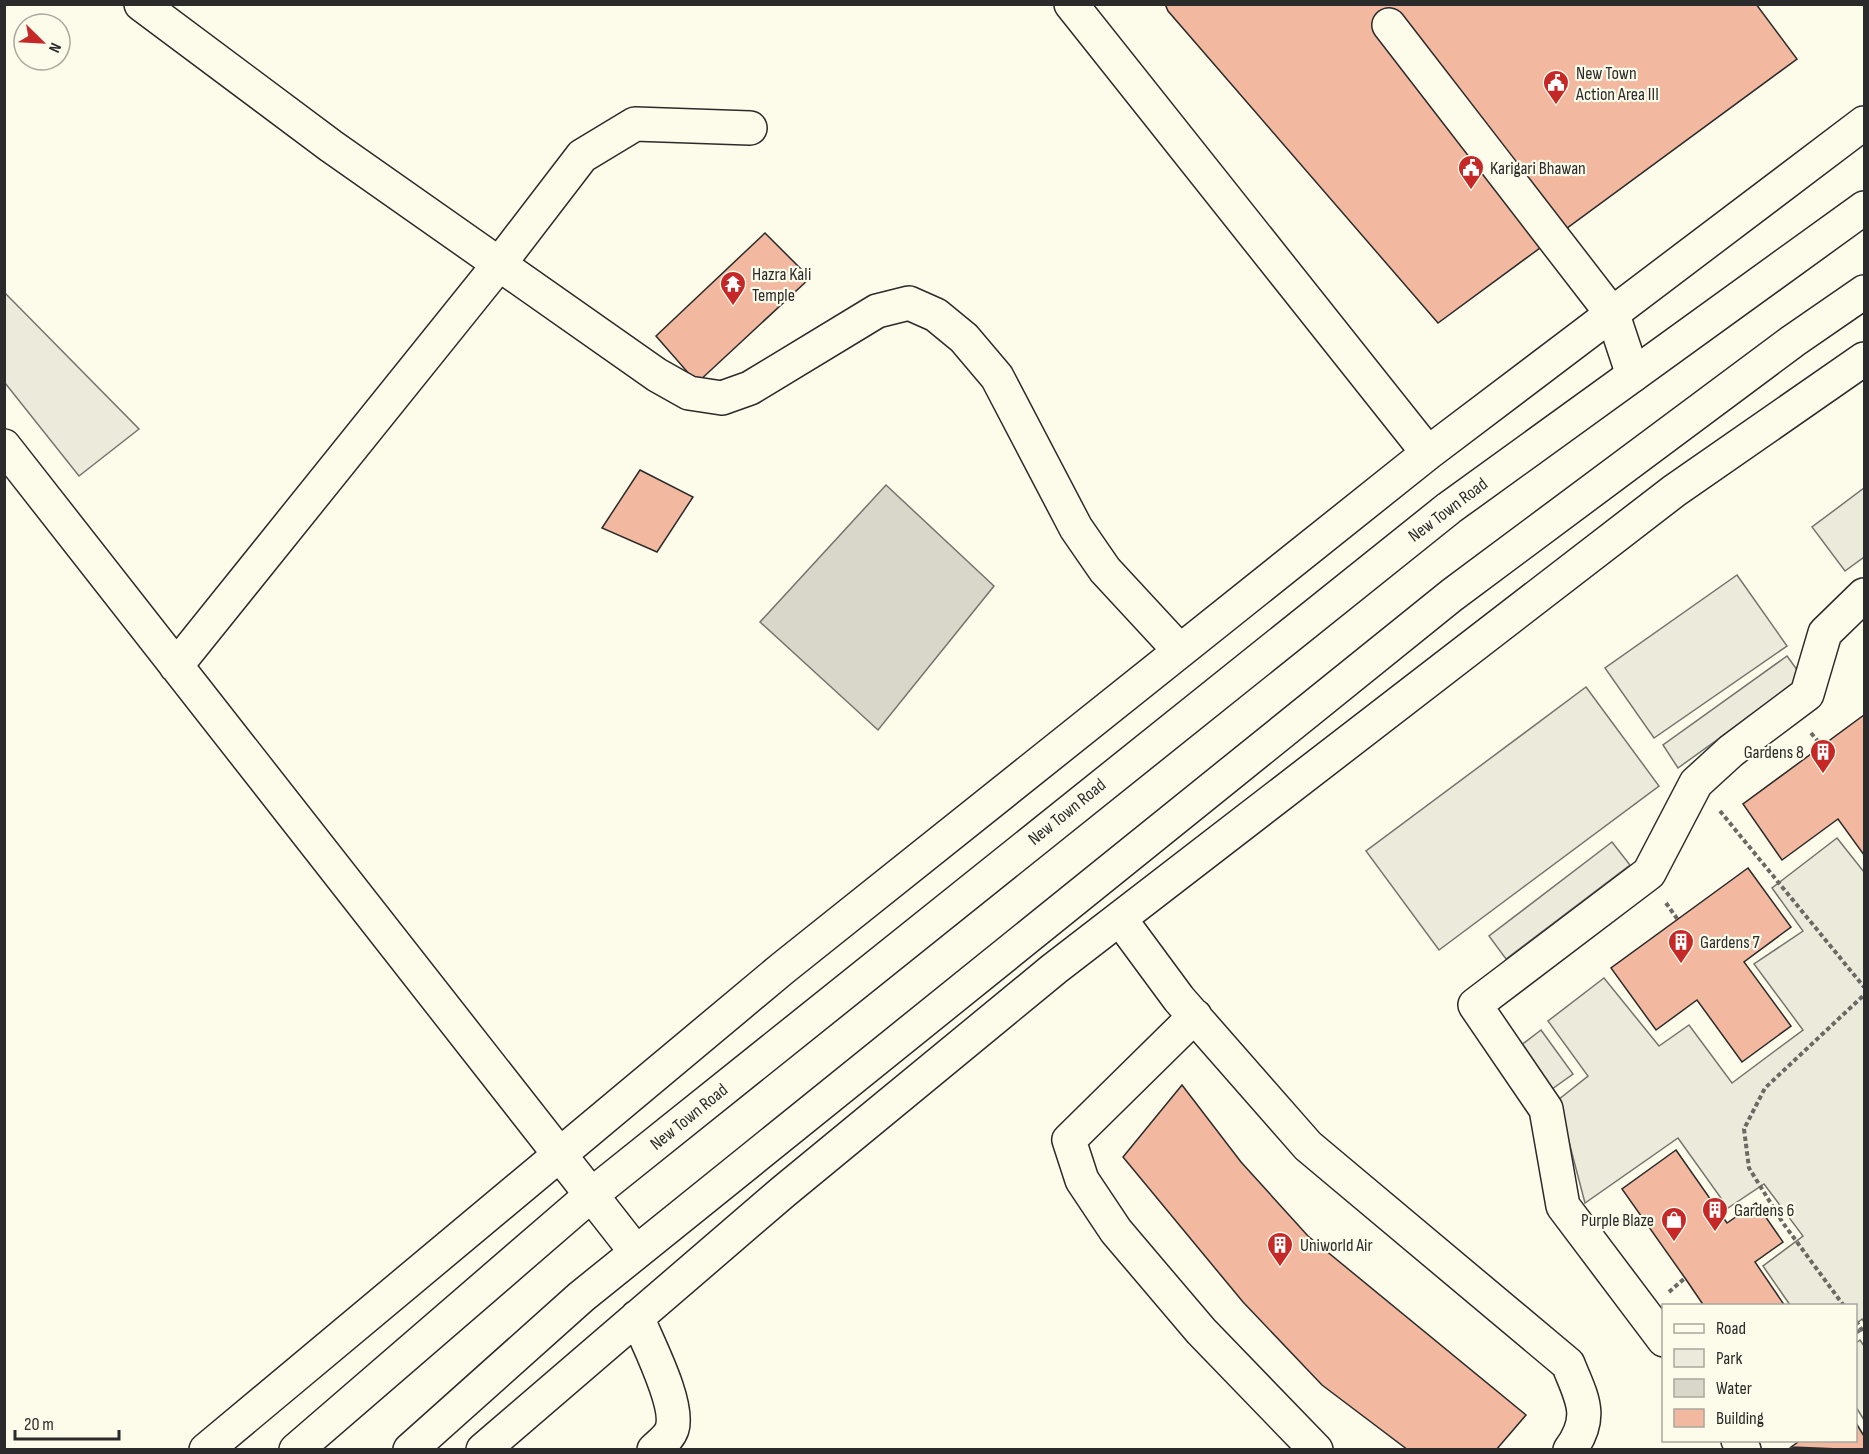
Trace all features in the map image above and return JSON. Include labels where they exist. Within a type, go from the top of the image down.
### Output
[{"type":"street","points":[[141,4],[331,146],[657,375],[689,393],[722,399],[750,388],[877,311],[909,303],[936,315],[964,338],[997,377],[1076,528],[1105,570],[1180,651]]},
{"type":"street","points":[[1071,4],[1428,453]]},
{"type":"street","points":[[1389,25],[1613,315],[1633,375]]},
{"type":"street","points":[[206,1449],[783,968],[1271,577],[1428,453],[1864,123]]},
{"type":"street","points":[[176,666],[500,263],[582,156],[635,124],[750,128]]},
{"type":"street","name":"New Town Road","points":[[296,1449],[590,1196],[1449,508],[1864,208]]},
{"type":"street","points":[[410,1449],[581,1297],[1452,595],[1793,341],[1864,292]]},
{"type":"street","points":[[483,1449],[792,1185],[1054,969],[1674,491],[1864,359]]},
{"type":"street","points":[[4,446],[636,1252]]},
{"type":"street","points":[[1662,1337],[1563,1206],[1546,1108],[1475,1005],[1649,873],[1696,783],[1731,751],[1808,694],[1825,633],[1864,595]]},
{"type":"street","points":[[1085,890],[1308,1146],[1568,1364],[1586,1410],[1576,1442],[1570,1449]]},
{"type":"street","points":[[1195,1016],[1069,1140],[1082,1180],[1116,1231],[1201,1331],[1316,1449]]},
{"type":"street","points":[[637,1317],[668,1395],[674,1417],[668,1438],[654,1449]]},
{"type":"path","points":[[1808,729],[1822,746]]},
{"type":"path","points":[[1696,783],[1864,987]]},
{"type":"path","points":[[1665,901],[1677,920]]},
{"type":"path","points":[[1843,1304],[1784,1223],[1749,1168],[1744,1129],[1765,1088],[1864,995]]},
{"type":"path","points":[[1666,1295],[1685,1278]]},
{"type":"path","points":[[1857,1323],[1864,1333]]},
{"type":"path","points":[[1857,1332],[1861,1329]]},
{"type":"green space","points":[[1737,575],[1787,646],[1654,738],[1605,668]]},
{"type":"green space","points":[[1837,838],[1864,872],[1864,1322],[1862,1319],[1857,1323],[1857,1304],[1789,1304],[1763,1266],[1803,1236],[1764,1184],[1728,1208],[1678,1138],[1585,1203],[1558,1100],[1588,1076],[1548,1021],[1604,978],[1659,1046],[1689,1025],[1732,1083],[1803,1030],[1754,964],[1803,931],[1772,888]]},
{"type":"green space","points":[[1860,1340],[1864,1346],[1864,1420],[1857,1409],[1857,1342]]},
{"type":"shaded area","points":[[5,293],[139,429],[79,476],[5,383]]},
{"type":"shaded area","points":[[1864,488],[1864,557],[1845,571],[1812,527]]},
{"type":"shaded area","points":[[1787,656],[1803,678],[1678,768],[1663,745]]},
{"type":"shaded area","points":[[1586,687],[1659,786],[1439,950],[1366,851]]},
{"type":"shaded area","points":[[1612,842],[1630,865],[1506,959],[1489,936]]},
{"type":"shaded area","points":[[1541,1030],[1573,1074],[1552,1089],[1520,1046]]},
{"type":"water","points":[[886,485],[994,586],[878,730],[760,622]]},
{"type":"building","name":"Karigari Bhawan","points":[[1165,4],[1756,4],[1797,59],[1438,323],[1168,11]]},
{"type":"building","name":"Hazra Kali Temple","points":[[765,233],[810,278],[697,383],[656,336]]},
{"type":"building","points":[[640,470],[693,497],[657,552],[602,528]]},
{"type":"building","name":"Gardens 8","points":[[1864,715],[1864,855],[1838,819],[1782,860],[1743,804]]},
{"type":"building","name":"Gardens 7","points":[[1748,868],[1791,927],[1744,962],[1791,1026],[1742,1062],[1697,1000],[1656,1030],[1611,968]]},
{"type":"building","name":"Uniworld Air","points":[[1182,1085],[1241,1162],[1308,1236],[1526,1415],[1496,1450],[1408,1450],[1322,1385],[1243,1302],[1123,1157]]},
{"type":"building","name":"Gardens 6","points":[[1676,1150],[1727,1223],[1756,1203],[1783,1242],[1755,1262],[1784,1304],[1703,1304],[1622,1189]]},
{"type":"building","points":[[1857,1425],[1864,1436],[1864,1450],[1791,1447],[1798,1442],[1857,1442]]},
{"type":"place","name":"New Town Action Area III","points":[[1556,106]]},
{"type":"place","name":"Karigari Bhawan","points":[[1471,191]]},
{"type":"place","name":"Hazra Kali Temple","points":[[733,307]]},
{"type":"place","name":"Gardens 8","points":[[1823,775]]},
{"type":"place","name":"Gardens 7","points":[[1681,965]]},
{"type":"place","name":"Gardens 6","points":[[1715,1233]]},
{"type":"place","name":"Purple Blaze","points":[[1674,1243]]},
{"type":"place","name":"Uniworld Air","points":[[1280,1268]]}]
